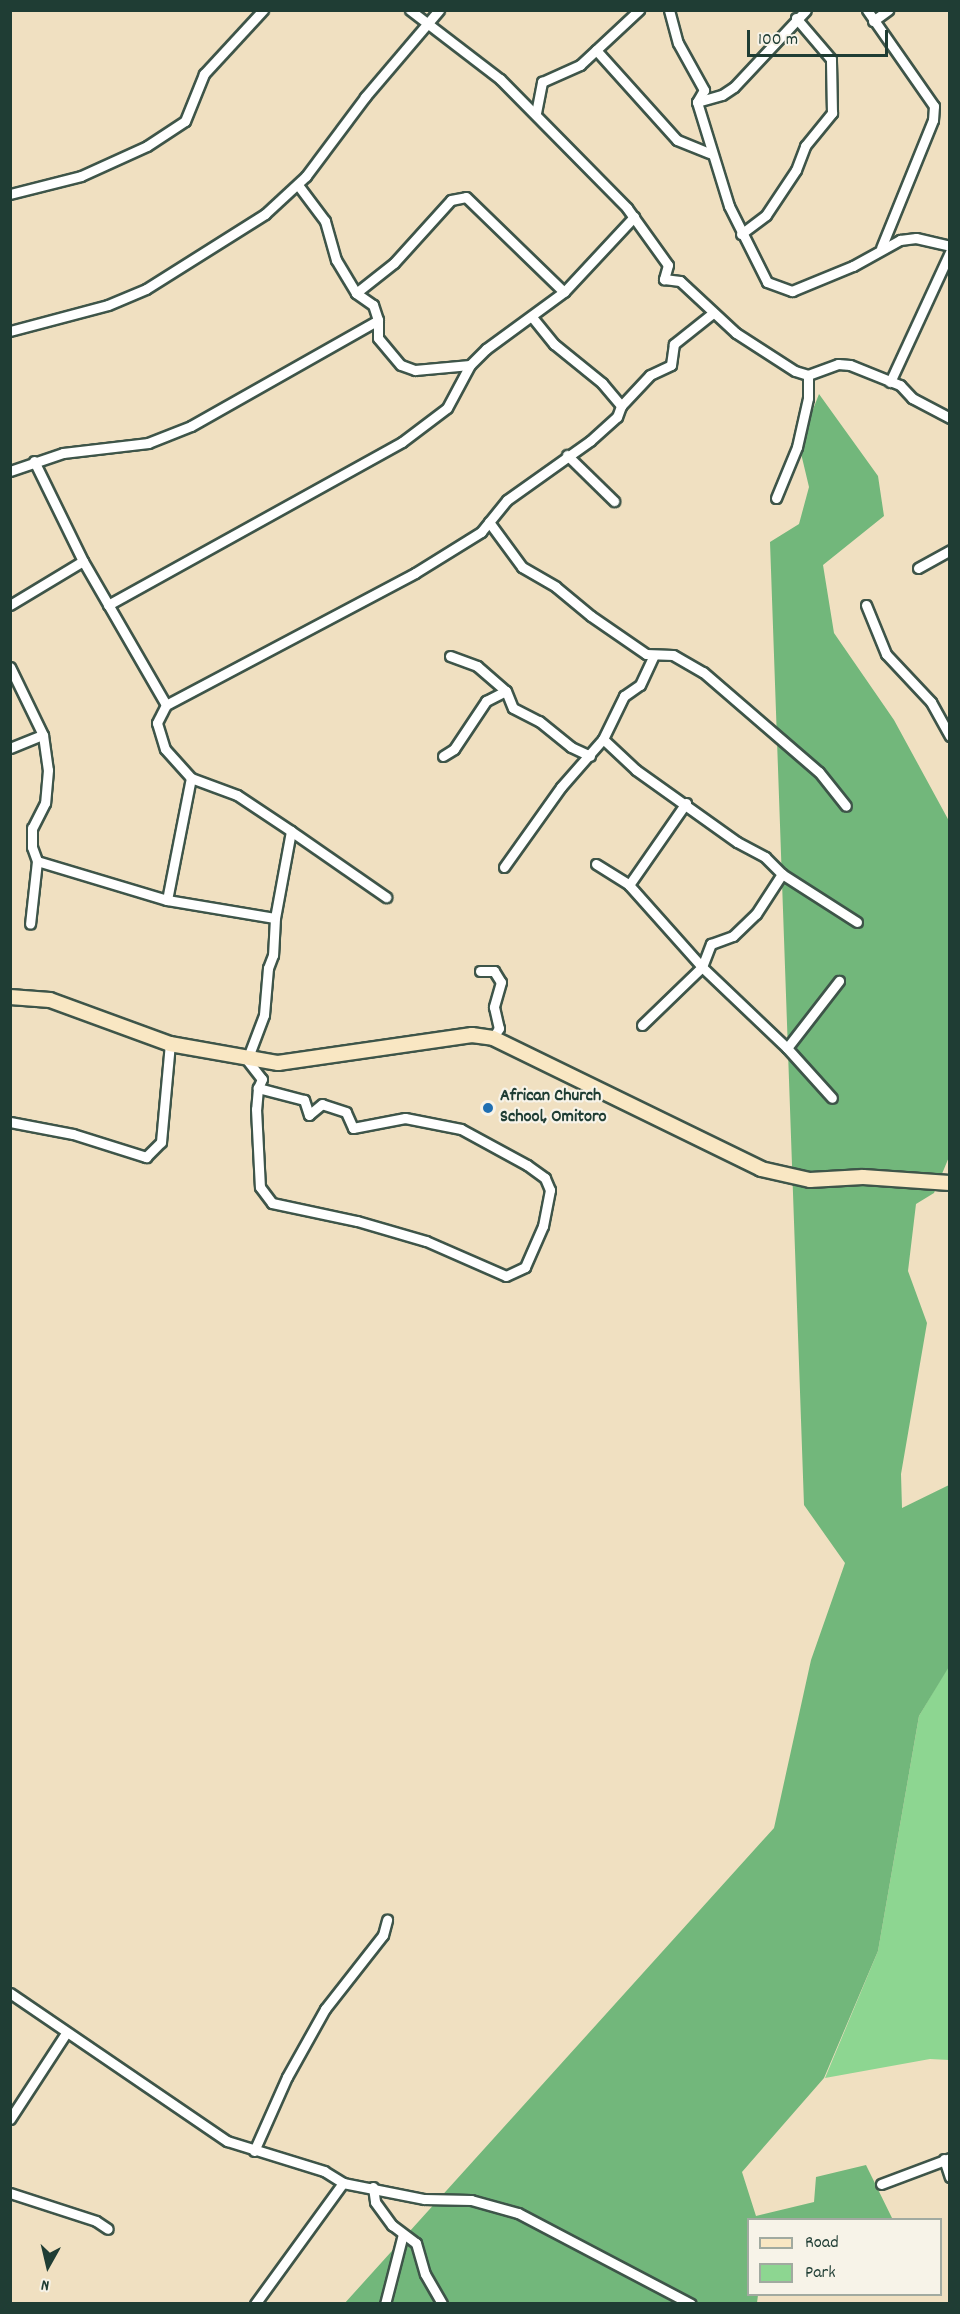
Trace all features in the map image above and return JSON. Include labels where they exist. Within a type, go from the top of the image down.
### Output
[{"type":"main road","points":[[10,997],[50,1000],[170,1044],[247,1060],[278,1063],[472,1035],[493,1038],[761,1169],[810,1180],[863,1178],[950,1183]]},
{"type":"street","points":[[10,194],[81,176],[147,146],[185,121],[204,74],[263,10]]},
{"type":"street","points":[[410,10],[426,24],[474,56],[536,113],[634,217],[668,265],[664,279],[680,281],[736,333],[808,375],[844,364],[890,382],[950,418]]},
{"type":"street","points":[[10,331],[108,305],[146,290],[244,229],[298,185],[439,10]]},
{"type":"street","points":[[536,113],[542,82],[580,64],[639,10]]},
{"type":"street","points":[[669,10],[678,43],[704,90],[696,102],[710,153],[741,234],[767,282],[792,291],[853,267],[881,248],[900,240],[916,238],[950,246]]},
{"type":"street","points":[[696,102],[722,95],[734,87],[796,18],[806,10]]},
{"type":"street","points":[[867,10],[934,106],[933,120],[881,248]]},
{"type":"street","points":[[873,21],[888,10]]},
{"type":"street","points":[[741,234],[766,215],[796,171],[805,146],[832,112],[831,59],[796,18]]},
{"type":"street","points":[[596,50],[677,140],[710,153]]},
{"type":"street","points":[[298,185],[325,221],[336,260],[356,293],[372,304],[378,320],[378,338],[401,365],[416,370],[470,365]]},
{"type":"street","points":[[356,293],[394,263],[451,200],[466,196],[564,291]]},
{"type":"street","points":[[108,605],[402,442],[447,408],[470,365],[501,337],[532,317],[564,291],[634,217]]},
{"type":"street","points":[[890,382],[950,252]]},
{"type":"street","points":[[386,897],[237,795],[191,778],[165,749],[158,734],[157,723],[166,705],[415,573],[481,532],[507,500],[617,417],[621,406],[650,375],[671,365],[674,344],[713,313]]},
{"type":"street","points":[[532,317],[554,344],[602,383],[621,406]]},
{"type":"street","points":[[10,471],[63,453],[148,443],[191,426],[378,320]]},
{"type":"street","points":[[453,365],[461,381]]},
{"type":"street","points":[[776,498],[799,438],[808,398],[808,375]]},
{"type":"street","points":[[567,455],[614,501]]},
{"type":"street","points":[[34,461],[83,561],[166,705]]},
{"type":"street","points":[[489,522],[522,567],[654,655],[673,655],[703,672],[819,772],[846,806]]},
{"type":"street","points":[[918,568],[950,550]]},
{"type":"street","points":[[10,605],[83,561]]},
{"type":"street","points":[[866,605],[886,654],[932,702],[950,736]]},
{"type":"street","points":[[504,867],[561,787],[603,739],[624,696],[640,685],[654,655]]},
{"type":"street","points":[[450,656],[477,666],[506,691],[513,708],[590,756]]},
{"type":"street","points":[[10,667],[43,735],[48,789],[32,828],[32,847],[37,861],[30,924]]},
{"type":"street","points":[[443,756],[454,749],[486,701],[506,691]]},
{"type":"street","points":[[10,748],[43,735]]},
{"type":"street","points":[[603,739],[636,770],[686,803],[737,842],[765,857],[782,874],[857,922]]},
{"type":"street","points":[[167,900],[191,778]]},
{"type":"street","points":[[629,885],[686,803]]},
{"type":"street","points":[[258,1088],[304,1100],[309,1115],[322,1104],[346,1112],[353,1128],[405,1118],[461,1129],[527,1164],[545,1178],[550,1190],[543,1226],[525,1267],[506,1276],[426,1241],[357,1221],[272,1203],[260,1188],[258,1088],[262,1079],[247,1060],[264,1015],[275,918],[291,831]]},
{"type":"street","points":[[37,861],[167,900],[275,918]]},
{"type":"street","points":[[596,864],[629,885],[702,968],[787,1048],[832,1098]]},
{"type":"street","points":[[642,1025],[702,968],[711,944],[733,936],[756,914],[782,874]]},
{"type":"street","points":[[480,971],[494,971],[501,982],[494,1006],[499,1028],[493,1038]]},
{"type":"street","points":[[787,1048],[839,981]]},
{"type":"street","points":[[10,1122],[73,1134],[146,1157],[161,1142],[170,1044]]},
{"type":"street","points":[[254,2151],[286,2078],[325,2009],[383,1935],[387,1920]]},
{"type":"street","points":[[10,1993],[197,2123],[227,2141],[324,2171],[343,2183],[373,2187],[424,2199],[471,2200],[518,2213],[691,2304]]},
{"type":"street","points":[[11,2119],[66,2033]]},
{"type":"street","points":[[881,2184],[947,2158],[950,2177]]},
{"type":"street","points":[[255,2304],[343,2183]]},
{"type":"street","points":[[373,2187],[375,2202],[403,2234],[416,2243],[425,2274],[442,2304]]},
{"type":"street","points":[[10,2193],[96,2221],[108,2229]]},
{"type":"street","points":[[385,2304],[403,2234]]},
{"type":"green space","points":[[819,394],[878,476],[884,516],[823,565],[834,633],[894,720],[949,821],[949,1157],[934,1193],[916,1204],[908,1271],[927,1323],[901,1474],[902,1508],[949,1485],[950,1665],[919,1716],[878,1951],[824,2078],[742,2172],[756,2216],[814,2202],[816,2177],[866,2165],[892,2218],[747,2218],[747,2296],[758,2296],[757,2303],[344,2304],[774,1828],[811,1660],[845,1563],[804,1505],[770,542],[799,524],[809,487],[799,445]]},
{"type":"green space","points":[[949,1665],[949,2060],[930,2059],[825,2078],[878,1951],[919,1716]]},
{"type":"place","name":"African Church School, Omitoro","points":[[488,1108]]}]
